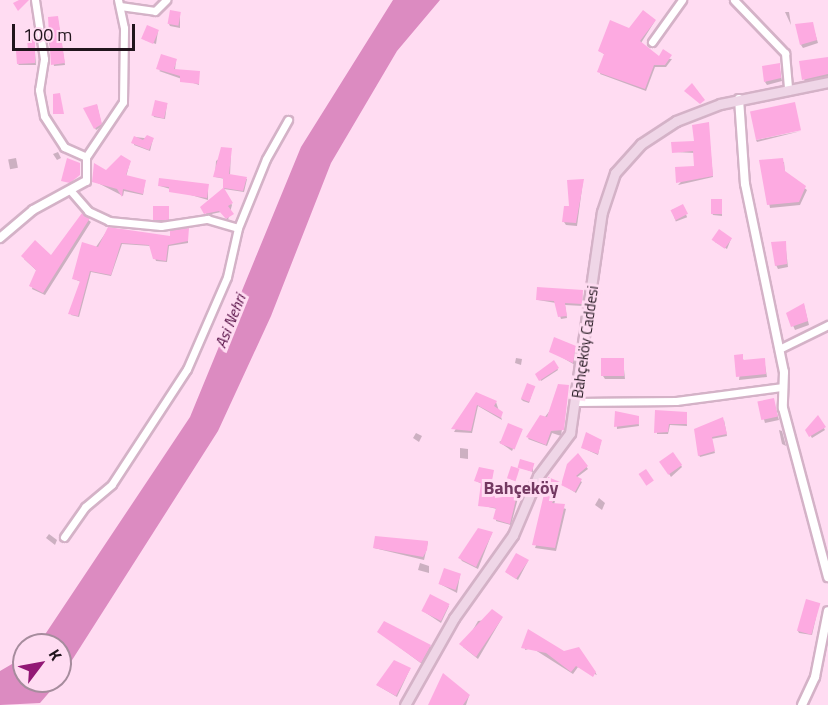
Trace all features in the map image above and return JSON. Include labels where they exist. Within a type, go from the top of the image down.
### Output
[{"type":"main road","name":"Bahçeköy Caddesi","points":[[405,705],[454,618],[513,535],[533,485],[570,433],[577,402],[602,212],[615,173],[656,132],[739,99],[828,82]]},
{"type":"street","points":[[35,0],[44,59],[39,90],[44,116],[64,147],[86,157]]},
{"type":"street","points":[[0,238],[86,181],[86,157],[123,102],[119,3],[155,11],[166,0]]},
{"type":"street","points":[[652,42],[682,0]]},
{"type":"street","points":[[734,0],[785,53],[788,91]]},
{"type":"street","points":[[739,99],[745,184],[778,349],[783,408],[828,577]]},
{"type":"street","points":[[64,537],[85,507],[112,484],[187,369],[227,277],[238,228],[288,120]]},
{"type":"street","points":[[70,190],[88,211],[109,221],[161,226],[207,219],[238,228]]},
{"type":"street","points":[[778,349],[828,325]]},
{"type":"street","points":[[577,402],[676,401],[783,387]]},
{"type":"street","points":[[802,705],[815,676],[828,610]]},
{"type":"water","name":"Asi Nehri","points":[[393,0],[440,0],[397,51],[331,163],[271,316],[218,431],[72,660],[72,633],[46,633],[190,417],[301,147]]},
{"type":"water","points":[[12,664],[12,693],[49,693],[40,703],[0,705],[0,671]]},
{"type":"building","points":[[19,0],[29,0],[18,11],[13,3]]},
{"type":"building","points":[[170,10],[181,12],[178,26],[168,24]]},
{"type":"building","points":[[643,10],[656,20],[640,41],[659,56],[663,49],[672,55],[665,65],[654,65],[645,89],[597,72],[604,54],[598,51],[610,20],[629,28]]},
{"type":"building","points":[[58,16],[65,63],[51,65],[48,17]]},
{"type":"building","points":[[813,22],[817,40],[800,45],[795,24]]},
{"type":"building","points":[[147,25],[159,30],[153,44],[141,39]]},
{"type":"building","points":[[27,39],[35,39],[35,63],[17,64],[16,51],[28,50]]},
{"type":"building","points":[[161,54],[177,59],[174,69],[200,71],[199,84],[180,82],[180,76],[156,69]]},
{"type":"building","points":[[828,57],[828,74],[802,80],[799,61]]},
{"type":"building","points":[[780,63],[781,78],[764,82],[762,66]]},
{"type":"building","points":[[692,83],[705,100],[700,104],[684,91]]},
{"type":"building","points":[[60,93],[64,114],[53,114],[53,94]]},
{"type":"building","points":[[155,100],[168,103],[164,119],[151,116]]},
{"type":"building","points":[[795,102],[801,130],[756,140],[750,112]]},
{"type":"building","points":[[97,104],[102,124],[94,129],[83,108]]},
{"type":"building","points":[[709,122],[713,176],[676,183],[675,167],[694,166],[693,151],[672,153],[671,142],[694,141],[692,125]]},
{"type":"building","points":[[147,135],[154,138],[149,150],[131,143],[134,136],[143,140]]},
{"type":"building","points":[[221,147],[232,148],[229,174],[247,177],[243,191],[224,188],[233,203],[228,206],[234,214],[226,219],[219,211],[204,214],[200,207],[223,188],[223,178],[213,177]]},
{"type":"building","points":[[121,155],[131,161],[126,175],[146,180],[143,194],[123,189],[122,197],[117,189],[92,182],[94,163],[106,170]]},
{"type":"building","points":[[67,158],[80,163],[80,175],[70,183],[61,181]]},
{"type":"building","points":[[783,158],[785,171],[806,186],[799,202],[767,205],[759,160]]},
{"type":"building","points":[[159,178],[209,184],[207,198],[169,192],[169,187],[158,186]]},
{"type":"building","points":[[584,179],[576,223],[562,222],[564,206],[569,206],[567,180]]},
{"type":"building","points":[[711,199],[722,199],[722,214],[711,214]]},
{"type":"building","points":[[683,204],[688,214],[676,220],[671,210]]},
{"type":"building","points":[[153,206],[169,206],[169,220],[153,220]]},
{"type":"building","points":[[82,213],[90,218],[43,293],[29,286],[36,270],[21,256],[35,240],[51,255]]},
{"type":"building","points":[[108,227],[170,236],[170,230],[189,228],[188,241],[168,245],[166,261],[153,259],[149,245],[121,243],[111,275],[90,271],[78,316],[68,314],[80,281],[72,279],[82,242],[98,247]]},
{"type":"building","points":[[719,229],[732,238],[725,249],[712,240]]},
{"type":"building","points":[[786,241],[787,264],[775,266],[771,242]]},
{"type":"building","points":[[537,287],[583,290],[582,304],[565,303],[567,316],[558,317],[554,301],[536,300]]},
{"type":"building","points":[[804,303],[808,321],[791,327],[786,313]]},
{"type":"building","points":[[554,337],[576,346],[573,363],[549,352]]},
{"type":"building","points":[[743,354],[743,360],[765,358],[766,374],[736,377],[734,355]]},
{"type":"building","points":[[601,358],[624,358],[624,376],[601,376]]},
{"type":"building","points":[[554,360],[559,368],[539,381],[535,374]]},
{"type":"building","points":[[527,383],[535,386],[529,402],[521,399]]},
{"type":"building","points":[[558,384],[569,385],[564,430],[551,431],[546,445],[526,437],[540,415],[547,417]]},
{"type":"building","points":[[476,392],[497,401],[494,406],[503,412],[501,418],[477,405],[471,431],[451,429]]},
{"type":"building","points":[[774,398],[778,417],[761,420],[757,402]]},
{"type":"building","points":[[655,410],[687,412],[687,424],[669,424],[668,432],[654,433]]},
{"type":"building","points":[[615,411],[639,416],[639,424],[614,427]]},
{"type":"building","points":[[818,415],[826,427],[809,437],[805,430]]},
{"type":"building","points":[[723,417],[727,434],[712,437],[715,451],[698,456],[694,429]]},
{"type":"building","points":[[508,423],[523,429],[515,449],[500,443]]},
{"type":"building","points":[[586,432],[602,440],[598,454],[581,448]]},
{"type":"building","points":[[673,452],[682,465],[668,475],[659,462]]},
{"type":"building","points":[[578,453],[588,466],[576,476],[582,479],[575,492],[561,485],[567,464]]},
{"type":"building","points":[[520,459],[534,463],[532,472],[518,468]]},
{"type":"building","points":[[511,466],[520,469],[516,481],[507,478]]},
{"type":"building","points":[[479,467],[494,470],[490,491],[496,491],[495,498],[517,495],[510,524],[493,519],[496,508],[478,506],[481,483],[474,481]]},
{"type":"building","points":[[646,469],[654,481],[646,486],[639,474]]},
{"type":"building","points":[[548,477],[560,482],[552,503],[565,504],[555,548],[532,545]]},
{"type":"building","points":[[478,528],[493,532],[476,567],[458,558]]},
{"type":"building","points":[[375,536],[428,541],[427,550],[423,557],[373,548]]},
{"type":"building","points":[[516,553],[529,560],[516,579],[505,572]]},
{"type":"building","points":[[444,568],[461,574],[455,590],[438,584]]},
{"type":"building","points":[[430,594],[450,604],[441,621],[421,611]]},
{"type":"building","points":[[806,599],[820,603],[811,635],[797,631]]},
{"type":"building","points":[[492,609],[503,617],[476,657],[459,644]]},
{"type":"building","points":[[384,621],[431,645],[421,663],[377,632]]},
{"type":"building","points":[[528,629],[564,651],[579,647],[596,672],[593,677],[576,666],[571,672],[546,653],[521,648]]},
{"type":"building","points":[[394,660],[411,668],[396,696],[376,685]]},
{"type":"building","points":[[443,673],[470,695],[463,705],[428,705]]},
{"type":"district","name":"Bahçeköy","points":[[521,488]]}]
